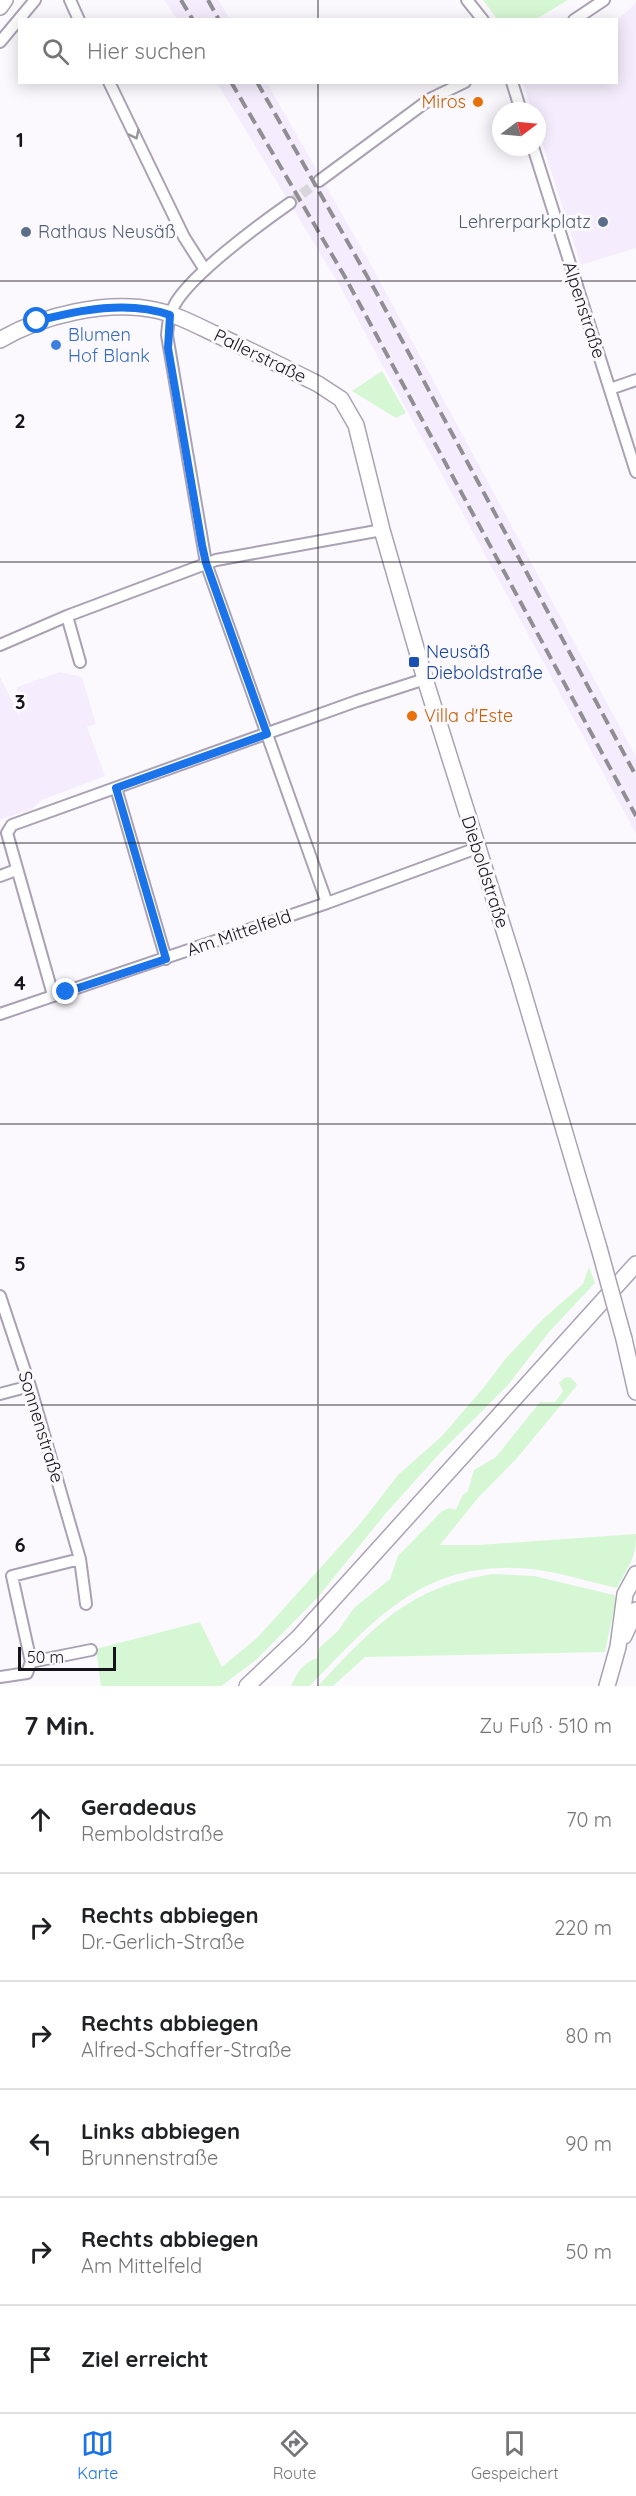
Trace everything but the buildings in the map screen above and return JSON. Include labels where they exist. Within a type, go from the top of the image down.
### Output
[{"type":"street","points":[[0,7],[5,0]]},
{"type":"street","points":[[20,18],[35,0]]},
{"type":"street","points":[[70,0],[78,18]]},
{"type":"street","points":[[467,0],[481,18]]},
{"type":"street","points":[[577,18],[604,0]]},
{"type":"street","points":[[0,42],[18,20]]},
{"type":"street","points":[[111,84],[184,237],[205,270]]},
{"type":"street","points":[[319,181],[430,99],[461,84]]},
{"type":"street","points":[[513,84],[518,102]]},
{"type":"street","name":"Alpenstraße","points":[[536,156],[636,472]]},
{"type":"street","points":[[290,203],[205,270],[179,297],[170,315],[168,348],[206,563],[327,903]]},
{"type":"street","name":"Pallerstraße","points":[[0,340],[37,321],[76,313],[132,307],[158,310],[224,338],[329,389],[345,405]]},
{"type":"street","points":[[610,389],[636,380]]},
{"type":"street","name":"Dieboldstraße","points":[[345,405],[356,425],[382,530],[425,679],[529,1010],[599,1248],[636,1392]]},
{"type":"street","points":[[0,645],[67,616],[206,563],[248,553],[382,530]]},
{"type":"street","points":[[67,616],[80,662]]},
{"type":"street","points":[[53,996],[7,833],[12,825],[425,679]]},
{"type":"street","points":[[116,788],[166,959]]},
{"type":"street","name":"Am Mittelfeld","points":[[0,1014],[327,903],[477,848]]},
{"type":"street","points":[[0,876],[16,870]]},
{"type":"street","points":[[248,1686],[299,1637],[636,1264]]},
{"type":"street","name":"Sonnenstraße","points":[[0,1296],[30,1386],[80,1559],[86,1604]]},
{"type":"street","points":[[0,1394],[30,1386]]},
{"type":"street","points":[[0,1677],[27,1673],[31,1662],[12,1576],[80,1559]]},
{"type":"street","points":[[607,1686],[618,1647],[625,1594],[636,1574]]},
{"type":"street","points":[[618,1647],[636,1610]]},
{"type":"street","points":[[31,1662],[91,1650]]},
{"type":"shaded area","points":[[164,0],[218,0],[229,18],[176,18]]},
{"type":"shaded area","points":[[636,3],[636,248],[581,265],[546,155],[546,102],[529,102],[523,84],[618,84],[618,19]]},
{"type":"shaded area","points":[[218,84],[268,84],[370,263],[636,757],[636,834],[337,281]]},
{"type":"shaded area","points":[[60,672],[82,677],[96,724],[87,727],[105,776],[42,800],[32,809],[0,820],[0,677],[20,716],[17,687]]},
{"type":"green space","points":[[483,0],[568,0],[538,18],[496,18]]},
{"type":"green space","points":[[382,371],[406,413],[396,418],[352,391]]},
{"type":"green space","points":[[589,1267],[595,1283],[549,1332],[508,1385],[440,1453],[386,1513],[317,1598],[256,1660],[221,1686],[101,1686],[96,1649],[200,1622],[222,1667],[257,1638],[360,1524],[398,1475],[442,1436],[506,1358],[543,1319],[583,1284]]},
{"type":"green space","points":[[570,1377],[577,1384],[575,1388],[517,1458],[477,1499],[440,1545],[479,1545],[636,1534],[633,1557],[617,1588],[542,1570],[494,1568],[461,1573],[432,1583],[381,1616],[310,1686],[291,1686],[301,1669],[317,1658],[319,1648],[338,1631],[354,1608],[390,1579],[398,1556],[441,1512],[449,1508],[456,1510],[462,1496],[468,1491],[474,1470],[496,1457],[540,1402],[555,1402],[563,1391],[559,1383],[564,1378]]},
{"type":"green space","points":[[493,1574],[534,1576],[614,1595],[616,1599],[605,1652],[365,1657],[333,1686],[318,1686],[376,1628],[415,1600],[463,1580]]},
{"type":"tunnel","points":[[290,203],[319,181]]},
{"type":"railway","points":[[181,0],[192,18]]},
{"type":"railway","points":[[208,0],[218,18]]},
{"type":"railway","points":[[232,84],[345,277],[636,816]]},
{"type":"railway","points":[[258,84],[376,292],[636,776]]},
{"type":"place","name":"Miros","points":[[478,102]]},
{"type":"place","name":"Lehrerparkplatz","points":[[603,222]]},
{"type":"place","name":"Rathaus Neusäß","points":[[26,232]]},
{"type":"place","name":"Blumen Hof Blank","points":[[56,345]]},
{"type":"place","name":"Neusäß Dieboldstraße","points":[[414,662]]},
{"type":"place","name":"Villa d'Este","points":[[412,716]]},
{"type":"route","points":[[37,321],[76,313],[132,307],[158,310],[170,315],[168,348],[206,563],[267,734],[116,788],[166,959],[66,992]]}]
